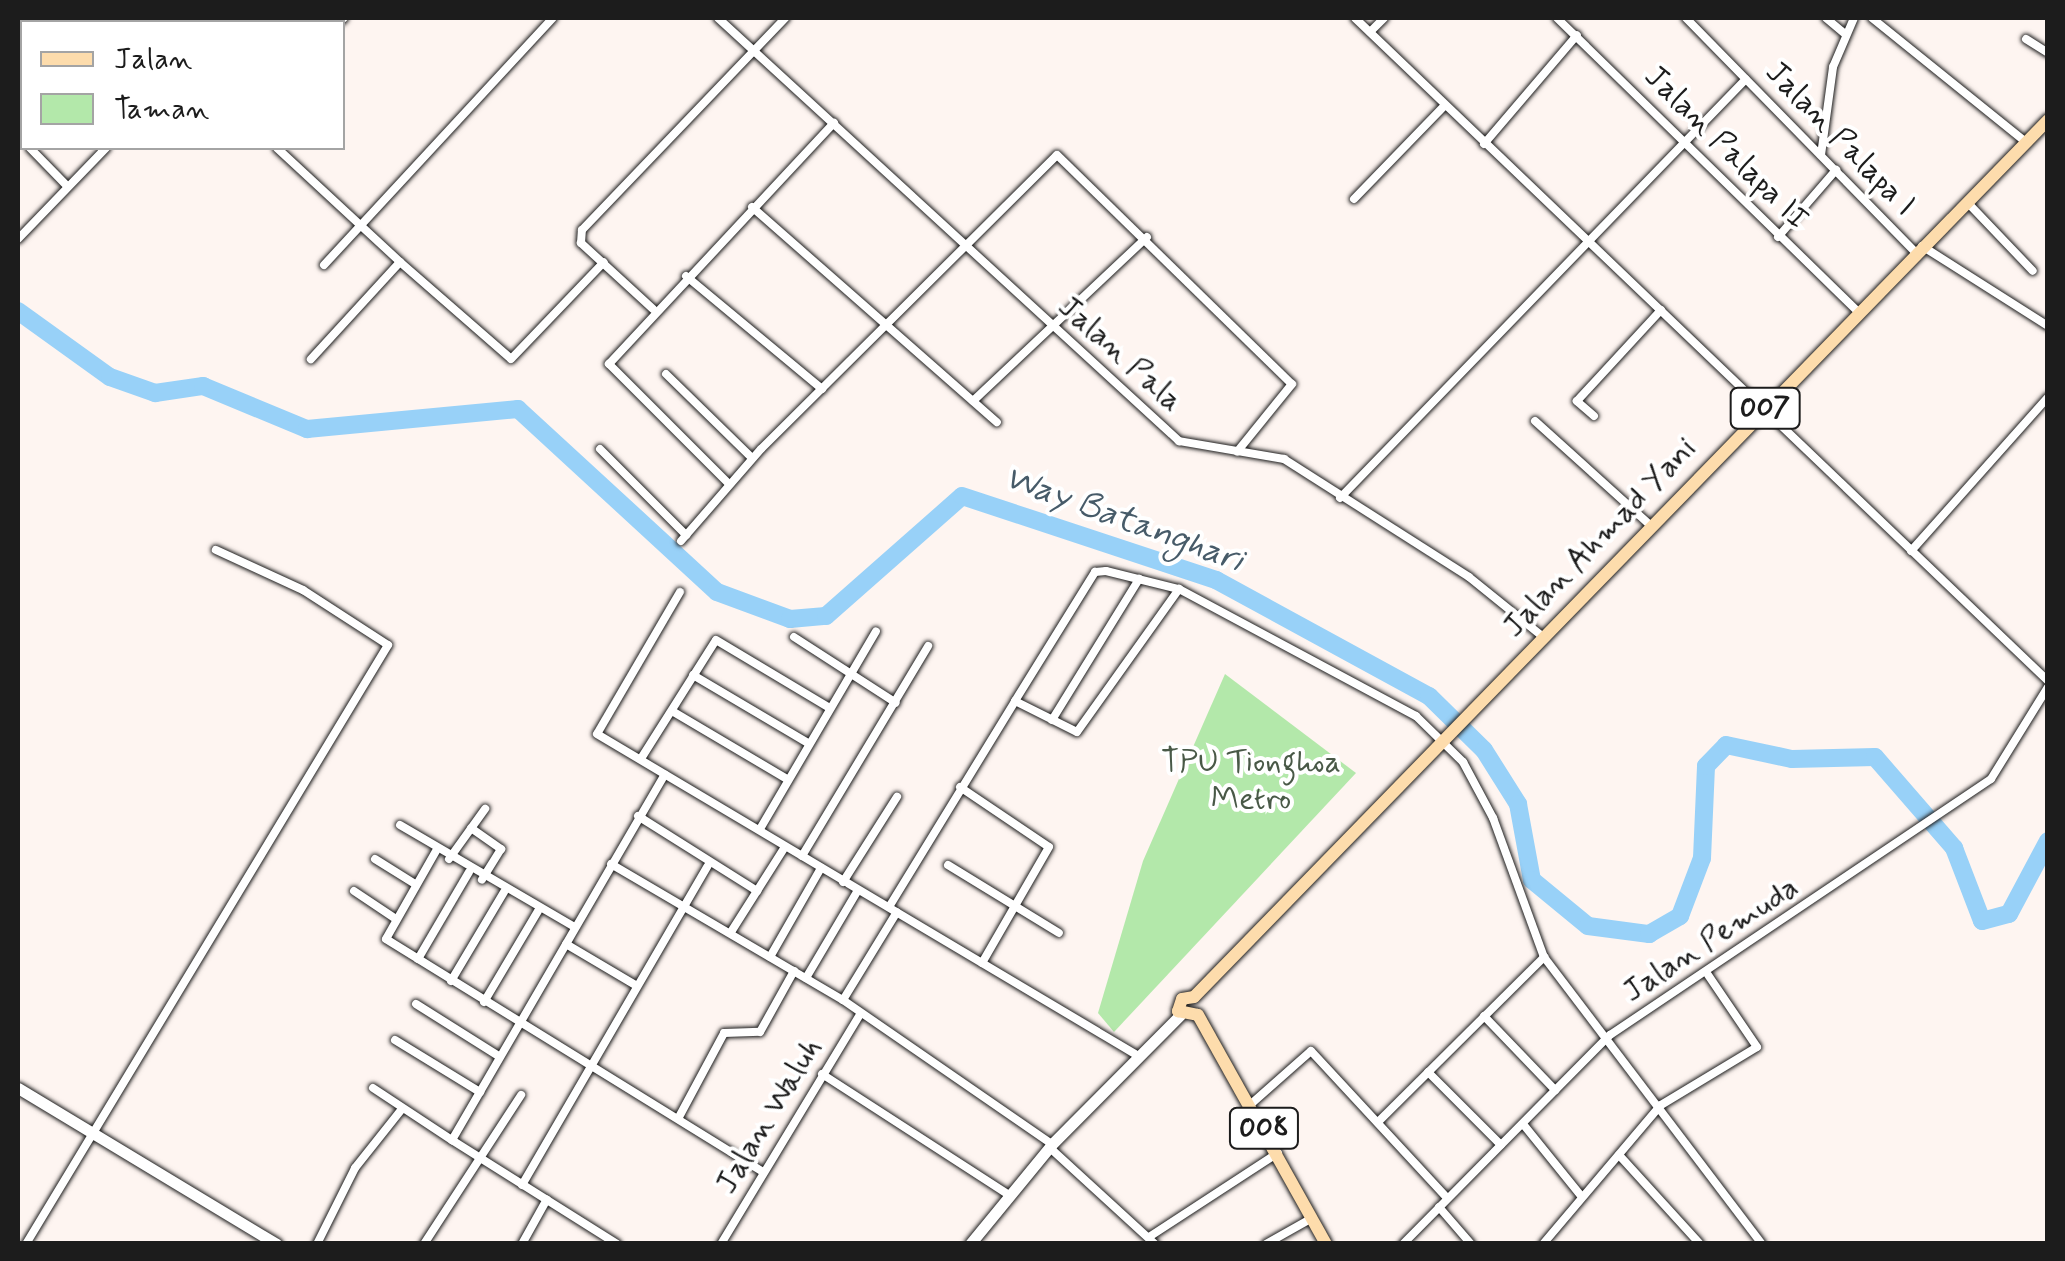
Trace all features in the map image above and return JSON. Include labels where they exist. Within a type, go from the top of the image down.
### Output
[{"type":"main road","name":"Jalan Ahmad Yani","points":[[1180,1015],[1182,998],[1194,997],[1445,734],[2048,120]]},
{"type":"main road","name":"008","points":[[1194,997],[1198,1015],[1326,1244]]},
{"type":"main road","points":[[1180,1015],[1198,1015]]},
{"type":"street","name":"Jalan Pala","points":[[718,18],[1179,441],[1284,459],[1469,577],[1542,636]]},
{"type":"street","points":[[653,309],[581,243],[582,230],[785,18]]},
{"type":"street","points":[[1354,18],[2048,684]]},
{"type":"street","points":[[1370,32],[1384,18]]},
{"type":"street","name":"Jalan Palapa II","points":[[1556,18],[1860,314]]},
{"type":"street","name":"Jalan Palapa I","points":[[1686,18],[1919,249],[2048,326]]},
{"type":"street","points":[[1826,18],[1844,33]]},
{"type":"street","points":[[1821,155],[1844,33],[1854,18]]},
{"type":"street","points":[[1872,18],[2027,144]]},
{"type":"street","points":[[324,265],[546,20]]},
{"type":"street","points":[[1484,144],[1577,35]]},
{"type":"street","points":[[2026,39],[2048,53]]},
{"type":"street","points":[[1340,498],[1586,238],[1746,79]]},
{"type":"street","points":[[1354,200],[1444,106]]},
{"type":"street","points":[[729,484],[609,364],[653,309],[834,123]]},
{"type":"street","points":[[32,150],[68,187]]},
{"type":"street","points":[[18,239],[104,150]]},
{"type":"street","points":[[278,150],[511,358],[604,262]]},
{"type":"street","points":[[600,450],[683,538],[752,458],[1057,155],[1148,237],[1293,387],[1237,452]]},
{"type":"street","points":[[1778,237],[1836,170]]},
{"type":"street","points":[[1966,202],[2033,271]]},
{"type":"street","points":[[752,207],[997,422]]},
{"type":"street","points":[[973,401],[1050,324],[1148,237]]},
{"type":"street","points":[[311,359],[400,262]]},
{"type":"street","points":[[686,276],[822,390]]},
{"type":"street","points":[[1594,416],[1577,401],[1661,310]]},
{"type":"street","points":[[666,374],[752,458]]},
{"type":"street","points":[[1911,552],[2048,397]]},
{"type":"street","points":[[1534,420],[1650,526]]},
{"type":"street","points":[[26,1244],[388,645],[303,590],[216,550]]},
{"type":"street","points":[[843,1000],[960,786],[1095,572],[1179,589],[1445,734],[1522,878],[1544,957],[1610,1036],[1762,1244]]},
{"type":"street","points":[[1052,720],[1140,579]]},
{"type":"street","points":[[1015,701],[1078,732],[1179,589]]},
{"type":"street","points":[[680,592],[596,730],[843,882],[1136,1054]]},
{"type":"street","points":[[760,829],[876,631]]},
{"type":"street","points":[[794,637],[896,703]]},
{"type":"street","points":[[642,756],[718,640],[828,707]]},
{"type":"street","points":[[802,856],[928,646]]},
{"type":"street","points":[[693,676],[808,743]]},
{"type":"street","name":"Jalan Pemuda","points":[[1404,1244],[1610,1036],[1963,801],[2007,760],[2048,684]]},
{"type":"street","points":[[672,711],[788,779]]},
{"type":"street","points":[[452,1140],[573,926],[665,774]]},
{"type":"street","points":[[960,786],[1049,844],[982,963]]},
{"type":"street","points":[[843,882],[897,797]]},
{"type":"street","points":[[449,859],[485,809]]},
{"type":"street","points":[[638,816],[708,866],[757,892]]},
{"type":"street","points":[[400,825],[504,892],[573,926]]},
{"type":"street","points":[[472,828],[500,849],[482,879]]},
{"type":"street","points":[[731,932],[785,847]]},
{"type":"street","points":[[436,851],[393,916],[386,939],[763,1172]]},
{"type":"street","points":[[375,858],[414,884]]},
{"type":"street","points":[[611,864],[843,1000],[1050,1145],[1152,1240],[1278,1153]]},
{"type":"street","points":[[948,865],[1058,933]]},
{"type":"street","points":[[522,1185],[708,866]]},
{"type":"street","points":[[770,957],[821,868]]},
{"type":"street","points":[[418,959],[470,872]]},
{"type":"street","points":[[806,978],[858,890]]},
{"type":"street","points":[[354,891],[393,916]]},
{"type":"street","points":[[451,980],[504,892]]},
{"type":"street","points":[[484,1002],[538,911]]},
{"type":"street","points":[[566,944],[638,986]]},
{"type":"street","points":[[1378,1121],[1544,957]]},
{"type":"street","points":[[679,1117],[724,1032],[760,1032],[794,971]]},
{"type":"street","points":[[1543,1244],[1552,1240],[1581,1196],[1662,1105],[1756,1047],[1708,974]]},
{"type":"street","points":[[416,1004],[500,1057]]},
{"type":"street","name":"Jalan Waluh","points":[[721,1244],[860,1014]]},
{"type":"street","points":[[973,1242],[1050,1145],[1136,1054],[1180,1015]]},
{"type":"street","points":[[1484,1016],[1555,1090]]},
{"type":"street","points":[[395,1040],[480,1092]]},
{"type":"street","points":[[1251,1104],[1308,1050],[1448,1198]]},
{"type":"street","points":[[1428,1072],[1501,1145]]},
{"type":"street","points":[[822,1074],[1009,1195]]},
{"type":"street","points":[[18,1088],[276,1243]]},
{"type":"street","points":[[372,1088],[617,1244]]},
{"type":"street","points":[[424,1244],[522,1095]]},
{"type":"street","points":[[317,1244],[354,1168],[402,1110]]},
{"type":"street","points":[[1523,1124],[1581,1196]]},
{"type":"street","points":[[1619,1155],[1698,1241],[1685,1244]]},
{"type":"street","points":[[522,1244],[548,1200]]},
{"type":"street","points":[[1439,1207],[1471,1244]]},
{"type":"street","points":[[1266,1244],[1312,1218]]},
{"type":"green space","name":"TPU Tionghoa Metro","points":[[1225,674],[1356,773],[1114,1032],[1098,1013],[1143,861]]},
{"type":"waterway","name":"Way Batanghari","points":[[18,311],[110,377],[155,393],[203,386],[307,429],[518,409],[717,592],[790,619],[826,616],[962,496],[1216,580],[1429,696],[1484,750],[1518,804],[1532,880],[1588,926],[1649,934],[1680,916],[1702,858],[1706,766],[1726,745],[1792,759],[1875,757],[1954,848],[1982,921],[2009,914],[2048,841]]}]
